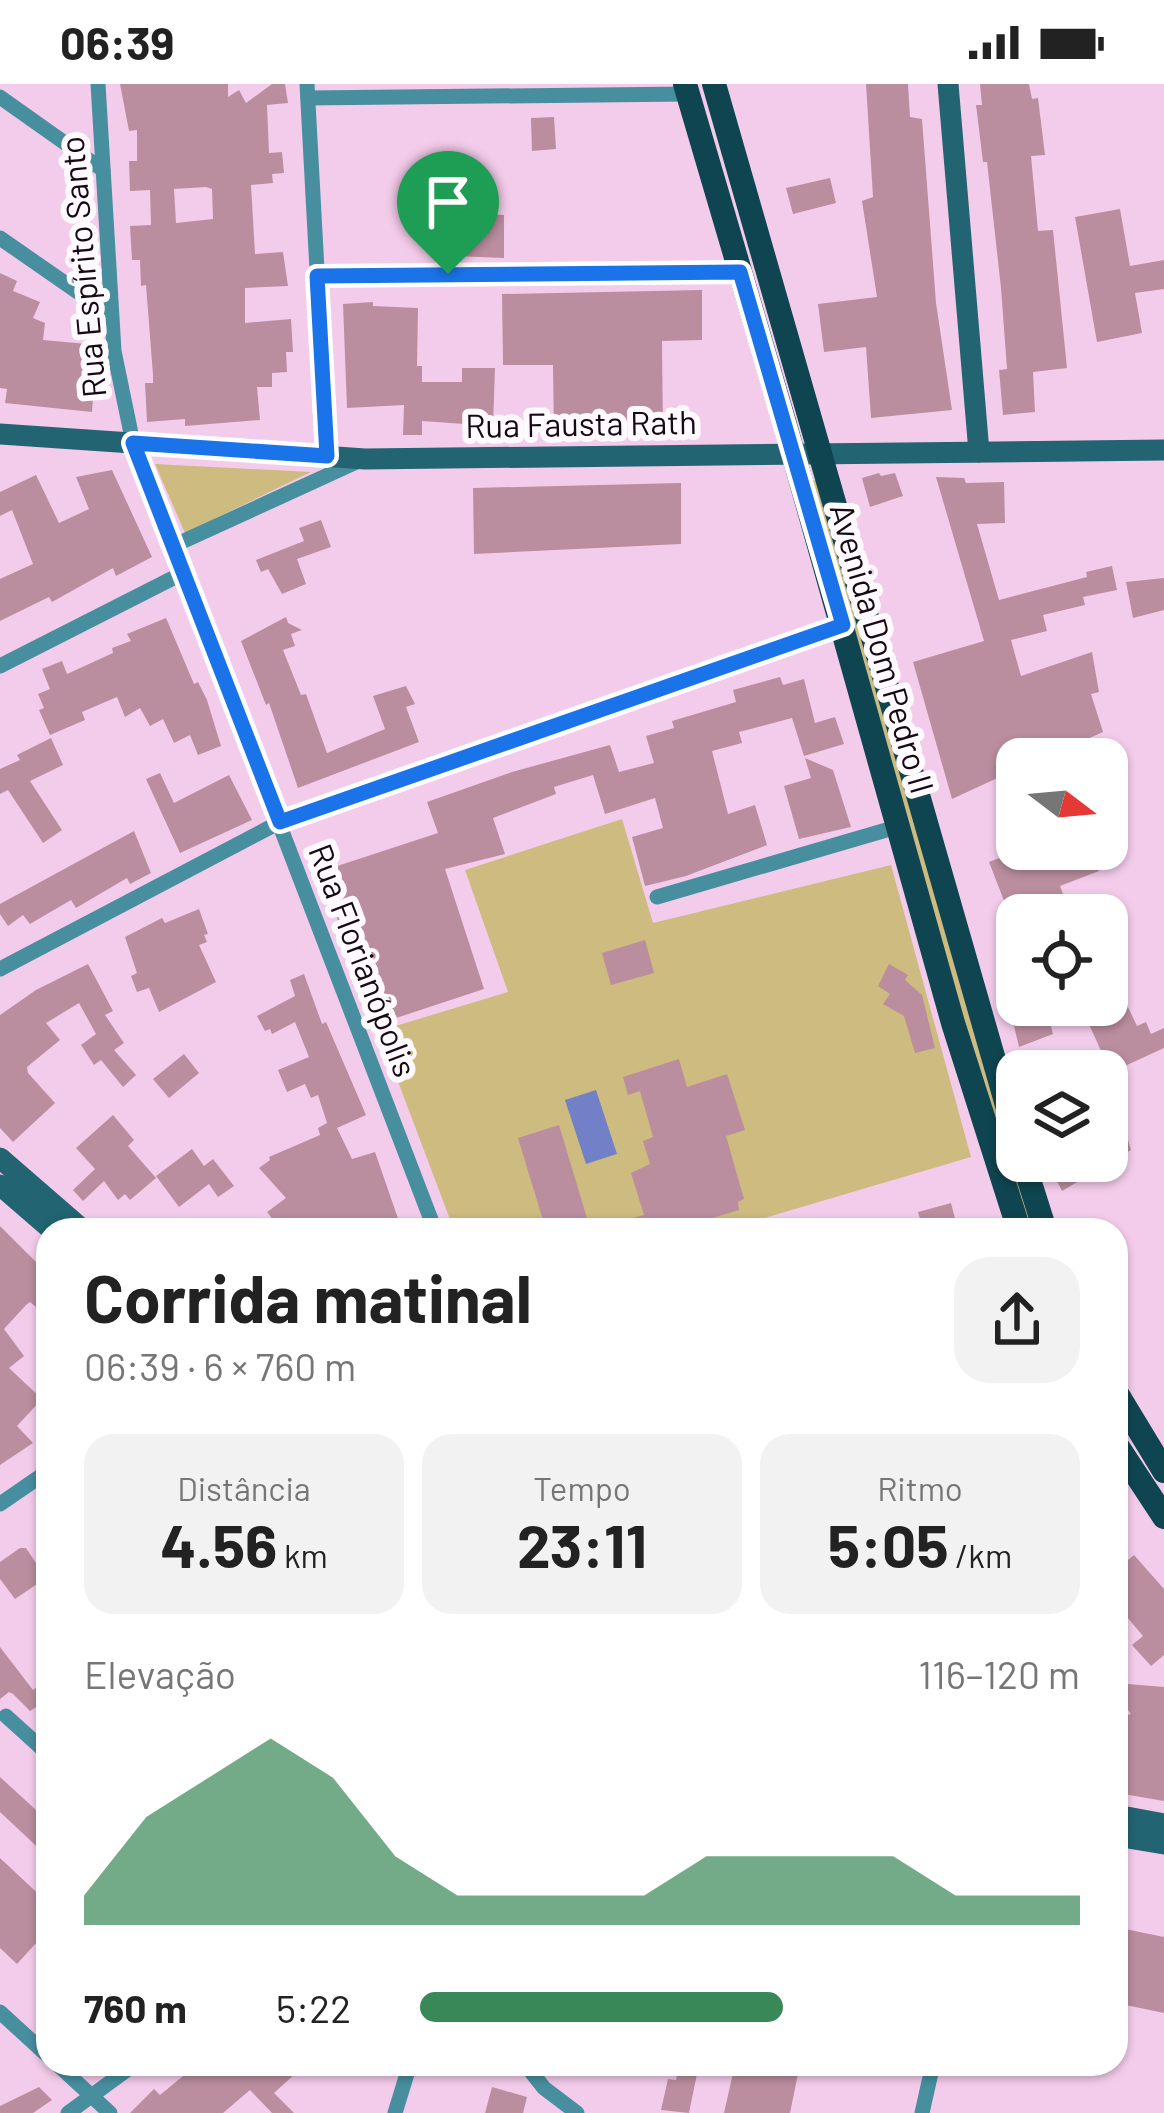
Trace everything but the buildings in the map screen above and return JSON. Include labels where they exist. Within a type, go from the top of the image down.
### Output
[{"type":"main road","name":"Avenida Dom Pedro II","points":[[714,84],[996,1067]]},
{"type":"main road","name":"Avenida Dom Pedro II","points":[[686,89],[843,625],[953,1023],[1015,1218]]},
{"type":"main road","points":[[1030,1182],[1041,1218]]},
{"type":"main road","points":[[1128,1412],[1164,1471]]},
{"type":"main road","points":[[1128,1462],[1164,1516]]},
{"type":"street","name":"Rua Espírito Santo","points":[[98,84],[111,315],[117,374],[133,443]]},
{"type":"street","points":[[948,84],[979,452]]},
{"type":"street","points":[[327,456],[308,91],[686,89]]},
{"type":"street","points":[[0,97],[103,170]]},
{"type":"street","points":[[0,238],[111,315]]},
{"type":"street","points":[[317,276],[740,272]]},
{"type":"street","name":"Rua Fausta Rath","points":[[0,434],[365,459],[1164,450]]},
{"type":"street","name":"Rua Florianópolis","points":[[133,443],[430,1218]]},
{"type":"street","points":[[175,545],[365,459]]},
{"type":"street","points":[[0,666],[185,572]]},
{"type":"street","points":[[0,969],[280,822],[843,625]]},
{"type":"street","points":[[657,897],[900,826]]},
{"type":"street","points":[[0,1158],[69,1218]]},
{"type":"street","points":[[0,1185],[38,1218]]},
{"type":"street","points":[[0,1504],[36,1480]]},
{"type":"street","points":[[6,1716],[36,1743]]},
{"type":"street","points":[[1128,1817],[1164,1824]]},
{"type":"street","points":[[1128,1838],[1164,1844]]},
{"type":"street","points":[[0,2012],[36,2045]]},
{"type":"street","points":[[70,2076],[110,2113]]},
{"type":"street","points":[[68,2113],[119,2076]]},
{"type":"street","points":[[395,2113],[406,2076]]},
{"type":"street","points":[[534,2076],[577,2113]]},
{"type":"street","points":[[922,2113],[930,2076]]},
{"type":"shaded area","points":[[155,464],[311,472],[185,533]]},
{"type":"shaded area","points":[[818,477],[996,1099],[996,1131],[811,483]]},
{"type":"shaded area","points":[[622,819],[653,923],[891,865],[971,1157],[765,1218],[449,1218],[379,1031],[508,992],[465,870]]},
{"type":"shaded area","points":[[1012,1182],[1021,1182],[1033,1218],[1024,1218]]},
{"type":"water","points":[[596,1090],[617,1154],[586,1164],[565,1100]]},
{"type":"route","points":[[740,272],[843,625],[280,822],[133,443],[327,456],[317,276],[448,274],[740,272]]}]
